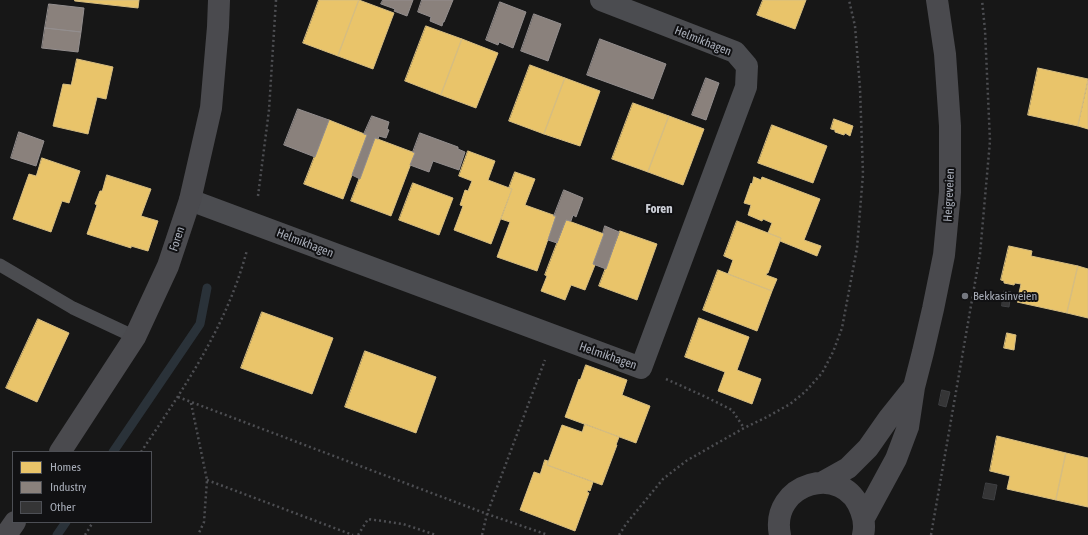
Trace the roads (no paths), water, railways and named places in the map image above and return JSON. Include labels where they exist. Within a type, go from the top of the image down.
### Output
[{"type":"main road","name":"Foren","points":[[61,451],[135,337],[168,266],[190,200],[211,108],[219,0]]},
{"type":"main road","name":"Heigreveien","points":[[864,530],[896,459],[908,427],[914,387],[930,324],[944,255],[950,192],[950,126],[945,54],[937,0]]},
{"type":"main road","name":"Heigreveien","points":[[823,482],[848,468],[868,448],[889,418],[914,387]]},
{"type":"main road","name":"Heigreveien","points":[[778,533],[780,516],[784,505],[791,495],[800,488],[811,483],[823,482],[834,484],[845,489],[854,497],[860,506],[864,530]]},
{"type":"main road","points":[[6,535],[14,523]]},
{"type":"street","name":"Helmikhagen","points":[[190,200],[641,368],[746,88],[747,66],[735,52],[601,0]]},
{"type":"lane","points":[[0,265],[73,308],[135,337]]},
{"type":"waterway","points":[[114,451],[200,324],[207,288]]},
{"type":"waterway","points":[[57,535],[65,523]]},
{"type":"place","name":"Bekkasinveien","points":[[965,296]]},
{"type":"district","name":"Foren","points":[[659,209]]}]
